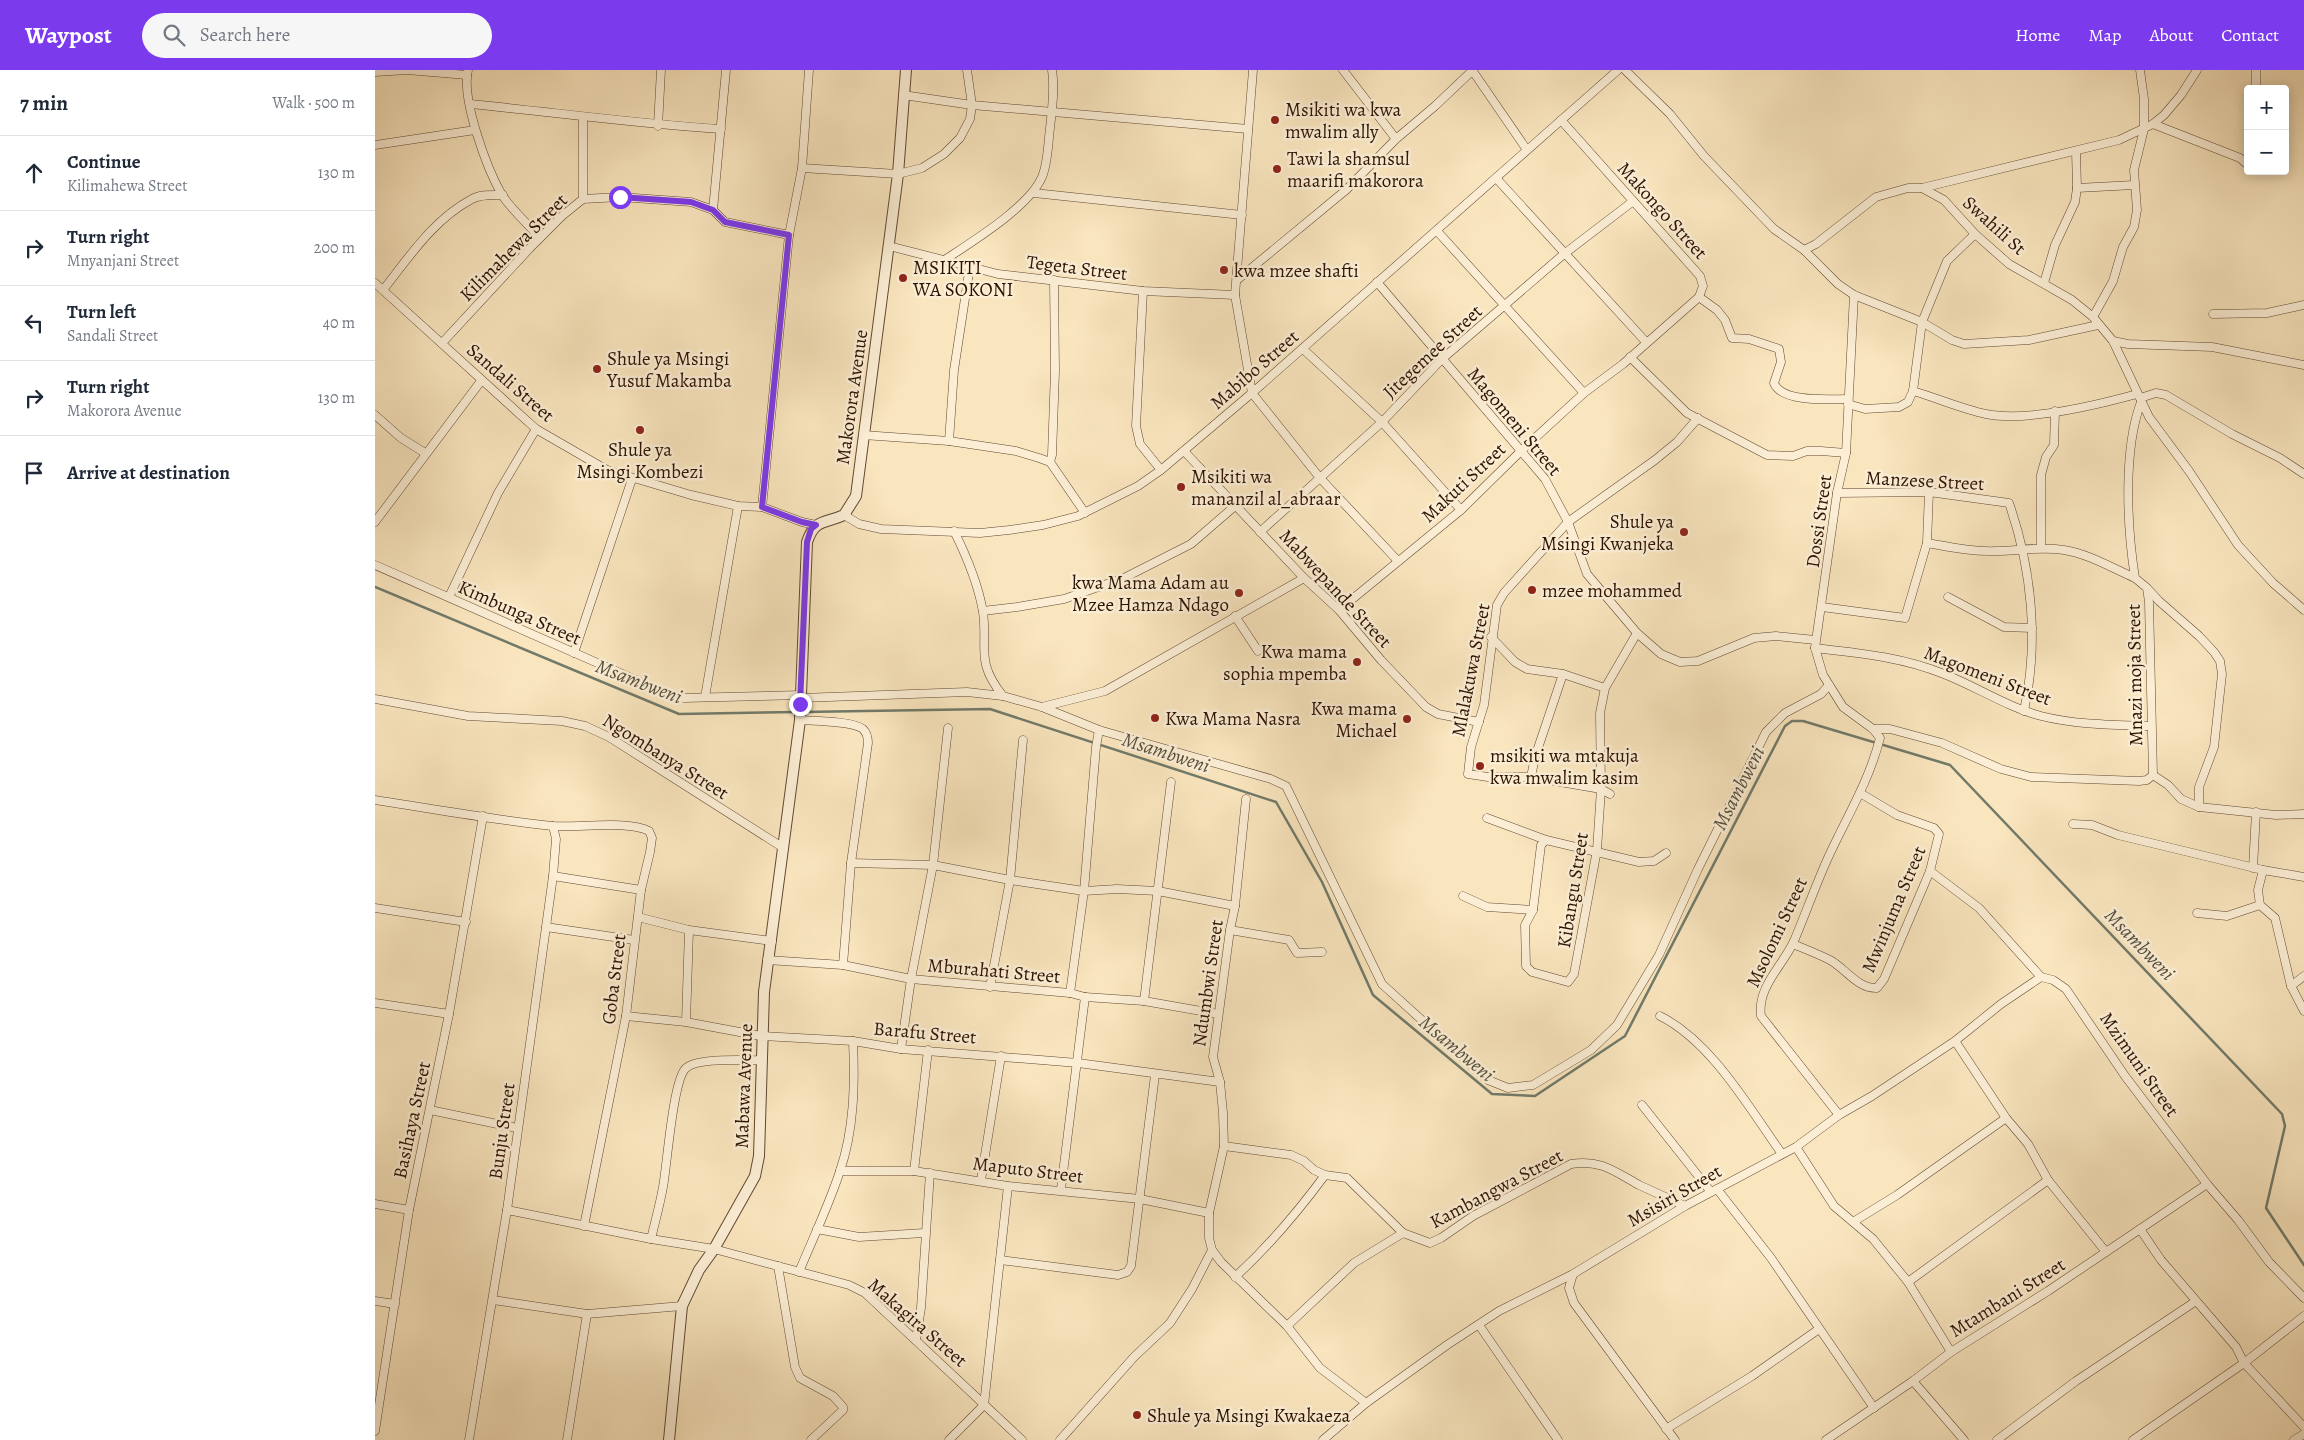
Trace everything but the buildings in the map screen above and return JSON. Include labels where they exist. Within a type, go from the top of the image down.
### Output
[{"type":"street","points":[[375,72],[407,70],[468,72],[469,104],[475,130],[503,195],[541,238]]},
{"type":"street","points":[[658,126],[661,70]]},
{"type":"street","points":[[713,210],[727,70]]},
{"type":"street","points":[[762,507],[789,235],[802,168],[809,70]]},
{"type":"street","name":"Makorora Avenue","points":[[844,515],[856,496],[898,174],[906,70]]},
{"type":"street","points":[[802,168],[898,174],[922,168],[944,154],[960,138],[970,119],[972,105],[967,70]]},
{"type":"street","points":[[946,259],[983,234],[1034,193],[1043,176],[1052,111],[1052,70]]},
{"type":"street","points":[[1253,70],[1235,295],[1252,393],[1321,478],[1398,561]]},
{"type":"street","points":[[1343,70],[1395,139]]},
{"type":"street","points":[[1237,280],[1347,190],[1395,139],[1435,106],[1472,70],[1527,150]]},
{"type":"street","name":"Mabibo Street","points":[[844,515],[859,524],[881,529],[980,533],[1035,527],[1085,512],[1138,486],[1184,451],[1303,349],[1618,70]]},
{"type":"street","points":[[1625,70],[1670,114],[1704,156],[1773,229],[1804,250],[1838,284],[1854,295],[1922,322],[1952,340],[1964,344],[2029,340],[2098,325]]},
{"type":"street","points":[[2093,317],[2113,281],[2123,247],[2134,227],[2137,210],[2134,170],[2144,129],[2144,99],[2140,70]]},
{"type":"street","points":[[1804,250],[1816,244],[1876,197],[1908,188],[1922,188],[2119,140],[2144,129],[2153,124],[2181,95],[2197,70]]},
{"type":"street","points":[[2256,70],[2256,85]]},
{"type":"street","points":[[903,95],[972,105],[1248,129]]},
{"type":"street","points":[[469,104],[658,126],[721,129]]},
{"type":"street","points":[[583,117],[583,199]]},
{"type":"street","name":"Makongo Street","points":[[1561,120],[1632,202],[1700,276],[1703,286],[1699,297]]},
{"type":"street","points":[[2153,124],[2240,158],[2244,162]]},
{"type":"street","points":[[375,145],[475,130]]},
{"type":"street","points":[[2044,284],[2055,245],[2075,202],[2077,188],[2075,151]]},
{"type":"street","points":[[1495,178],[1646,342]]},
{"type":"street","points":[[2077,188],[2134,185]]},
{"type":"street","name":"Swahili St","points":[[1922,188],[1944,200],[1975,234],[2009,264],[2073,300],[2093,317],[2113,341],[2139,398],[2238,545],[2273,583],[2304,610]]},
{"type":"street","points":[[1034,193],[1242,215]]},
{"type":"street","points":[[383,290],[433,228],[472,199],[503,195]]},
{"type":"street","name":"Kilimahewa Street","points":[[442,343],[541,238],[583,199],[620,197],[691,202],[713,210],[725,222],[789,235]]},
{"type":"street","name":"Jitegemee Street","points":[[1260,532],[1382,422],[1442,359],[1564,254],[1632,202]]},
{"type":"street","points":[[1437,230],[1584,394]]},
{"type":"street","points":[[1699,297],[1717,310],[1725,320],[1732,338],[1749,339],[1779,349],[1781,362],[1775,383],[1781,394],[1791,397],[1848,402],[1865,409],[1899,407],[1908,402],[1913,391],[1922,322],[1947,261],[1975,234]]},
{"type":"street","name":"Tegeta Street","points":[[889,246],[946,259],[998,274],[1143,291],[1235,295]]},
{"type":"street","points":[[949,441],[954,370],[970,266]]},
{"type":"street","points":[[1049,462],[1052,455],[1055,371],[1054,280]]},
{"type":"street","name":"Magomeni Street","points":[[1377,282],[1545,479],[1568,522],[1587,574],[1637,633],[1661,654],[1680,662],[1698,661],[1754,638],[1776,636],[1900,659],[1945,674],[2024,711],[2044,716],[2101,725],[2151,726]]},
{"type":"street","name":"Sandali Street","points":[[375,283],[536,429],[607,470],[632,479],[738,506],[762,507],[802,522],[816,525]]},
{"type":"street","points":[[1143,291],[1136,426],[1140,444],[1161,470]]},
{"type":"street","name":"Dossi Street","points":[[1854,295],[1846,453],[1837,493],[1822,607],[1815,644],[1817,661],[1843,707],[1873,729],[1880,738]]},
{"type":"street","name":"Makuti Street","points":[[1339,610],[1461,510],[1521,450],[1699,297]]},
{"type":"street","points":[[2213,314],[2267,313],[2304,305]]},
{"type":"street","points":[[2113,341],[2212,347],[2304,365]]},
{"type":"street","points":[[1303,349],[1382,422],[1461,510]]},
{"type":"street","points":[[1630,357],[1683,410],[1744,445],[1767,455],[1793,456],[1807,451],[1846,453]]},
{"type":"street","points":[[375,522],[481,381]]},
{"type":"street","points":[[1913,391],[1987,414],[2010,416],[2095,405],[2139,398],[2156,393],[2165,395],[2232,434],[2280,458],[2304,474]]},
{"type":"street","name":"Mnazi moja Street","points":[[2139,398],[2133,428],[2129,501],[2135,578],[2147,588],[2149,602],[2153,775]]},
{"type":"street","points":[[2041,548],[2041,475],[2046,457],[2054,445],[2055,411]]},
{"type":"street","points":[[375,415],[401,438],[425,453]]},
{"type":"street","name":"Mlalakuwa Street","points":[[1611,794],[1601,789],[1531,778],[1488,777],[1468,774],[1471,747],[1484,705],[1491,637],[1497,605],[1504,593],[1568,522],[1655,460],[1677,442],[1698,418]]},
{"type":"street","points":[[449,597],[498,493],[536,429]]},
{"type":"street","points":[[863,435],[949,441],[1016,451],[1049,462],[1085,512]]},
{"type":"street","name":"Mabwepande Street","points":[[1184,451],[1304,578],[1339,610],[1381,660],[1426,707],[1438,714],[1479,722]]},
{"type":"street","points":[[574,653],[632,479]]},
{"type":"street","points":[[1822,607],[1905,618],[1927,543],[1929,492]]},
{"type":"street","name":"Manzese Street","points":[[1837,493],[1929,492],[2009,503],[2028,580],[2032,628],[2032,671],[2024,711]]},
{"type":"street","points":[[705,697],[738,506]]},
{"type":"street","points":[[983,611],[1064,599],[1124,578],[1191,544],[1235,506]]},
{"type":"street","points":[[801,699],[807,542],[811,529],[816,525],[844,515]]},
{"type":"street","points":[[954,531],[970,564],[983,611],[985,666],[994,685],[1003,696]]},
{"type":"street","points":[[1927,543],[1973,551],[2041,548],[2080,553],[2135,578]]},
{"type":"street","name":"Kimbunga Street","points":[[375,565],[669,694],[685,698],[801,699],[967,692],[1003,696],[1042,707],[1098,734],[1271,779],[1285,786],[1382,984],[1483,1076],[1499,1085],[1518,1088],[1533,1085],[1591,1050],[1617,1025],[1659,955],[1698,869],[1766,732],[1785,713],[1821,694],[1829,685]]},
{"type":"street","points":[[1042,707],[1105,691],[1304,578]]},
{"type":"street","points":[[2147,588],[2199,636],[2214,652],[2219,661],[2222,674],[2214,747],[2199,787],[2199,807]]},
{"type":"street","points":[[1948,598],[2004,627],[2032,628]]},
{"type":"street","points":[[1235,616],[1258,651]]},
{"type":"street","name":"Kibangu Street","points":[[1546,840],[1541,845],[1533,910],[1525,925],[1526,966],[1532,972],[1568,982],[1574,974],[1597,850],[1601,789],[1601,713],[1605,688],[1637,633]]},
{"type":"street","points":[[1491,637],[1521,666],[1527,669],[1563,674],[1605,688]]},
{"type":"street","points":[[1531,778],[1535,757],[1563,674]]},
{"type":"street","name":"Ngombanya Street","points":[[375,699],[468,716],[562,721],[585,726],[609,737],[782,848]]},
{"type":"street","name":"Mabawa Avenue","points":[[669,1440],[682,1306],[699,1270],[714,1249],[755,1176],[759,1156],[761,1036],[767,960],[772,941],[801,699]]},
{"type":"street","points":[[800,717],[852,725],[863,728],[867,735],[868,744],[851,863],[843,965]]},
{"type":"street","points":[[901,1049],[911,979],[933,865],[948,728]]},
{"type":"street","points":[[1873,729],[1891,729],[1942,743],[1986,763],[2031,778],[2139,781],[2147,780],[2153,775],[2168,785],[2181,799],[2199,807],[2276,815],[2304,814]]},
{"type":"street","points":[[1070,993],[1084,891],[1098,734]]},
{"type":"street","name":"Msolomi Street","points":[[1839,1115],[1761,1016],[1760,1005],[1763,992],[1793,944],[1827,860],[1860,793],[1880,738]]},
{"type":"street","points":[[990,987],[1010,880],[1023,740]]},
{"type":"street","points":[[1144,1001],[1171,782]]},
{"type":"street","name":"Mwinjuma Street","points":[[1793,944],[1830,960],[1858,982],[1870,988],[1877,988],[1884,979],[1930,871],[1939,841],[1939,834],[1934,828],[1897,814],[1860,793]]},
{"type":"street","name":"Ndumbwi Street","points":[[1212,1250],[1209,1238],[1209,1214],[1224,1146],[1220,1082],[1213,1057],[1229,930],[1235,906],[1247,799]]},
{"type":"street","points":[[375,800],[553,826]]},
{"type":"street","points":[[2253,868],[2256,812]]},
{"type":"street","name":"Basihaya Street","points":[[375,1431],[377,1408],[409,1210],[431,1110],[466,922],[483,816]]},
{"type":"street","points":[[1487,818],[1546,840],[1649,862],[1666,853]]},
{"type":"street","points":[[2073,824],[2091,825],[2118,835],[2253,868],[2304,877]]},
{"type":"street","name":"Bunju Street","points":[[469,1440],[507,1210],[553,876],[556,839],[553,826]]},
{"type":"street","name":"Goba Street","points":[[553,826],[634,828],[649,831],[651,838],[651,852],[641,890],[626,1016],[584,1226]]},
{"type":"street","points":[[851,863],[933,865],[1010,880],[1084,891],[1117,889],[1159,891],[1235,906]]},
{"type":"street","points":[[2263,870],[2258,890],[2260,905],[2275,918],[2291,986],[2304,1011]]},
{"type":"street","name":"Mzimuni Street","points":[[1930,871],[1979,908],[2041,977],[2053,980],[2066,988],[2125,1076],[2207,1184],[2239,1220],[2269,1262],[2304,1298]]},
{"type":"street","points":[[553,876],[641,890]]},
{"type":"street","points":[[1463,896],[1487,907],[1533,910]]},
{"type":"street","points":[[2197,913],[2227,916],[2260,905]]},
{"type":"street","points":[[375,908],[466,922]]},
{"type":"street","points":[[638,917],[689,930],[772,941]]},
{"type":"street","points":[[546,927],[634,940]]},
{"type":"street","points":[[685,1022],[689,930]]},
{"type":"street","points":[[1229,930],[1289,940],[1297,953],[1322,952]]},
{"type":"street","name":"Mburahati Street","points":[[767,960],[843,965],[911,979],[1144,1001],[1218,1014]]},
{"type":"street","points":[[2291,986],[2304,976]]},
{"type":"street","name":"Msisiri Street","points":[[1323,1440],[1366,1403],[1447,1345],[1499,1311],[1573,1274],[1685,1206],[1796,1147],[1839,1115],[1873,1096],[1955,1041],[2001,1004],[2041,977]]},
{"type":"street","points":[[1061,1190],[1085,996]]},
{"type":"street","points":[[375,1004],[449,1014]]},
{"type":"street","name":"Barafu Street","points":[[626,1016],[685,1022],[761,1036],[853,1042],[901,1049],[1078,1063],[1155,1075],[1220,1082]]},
{"type":"street","points":[[1660,1016],[1672,1022],[1701,1046],[1732,1084],[1782,1154]]},
{"type":"street","points":[[1955,1041],[2006,1118],[2029,1144],[2048,1180],[2106,1252]]},
{"type":"street","points":[[799,1272],[841,1171],[852,1117],[855,1076],[853,1042]]},
{"type":"street","points":[[915,1171],[928,1050]]},
{"type":"street","points":[[981,1180],[1001,1056]]},
{"type":"street","points":[[651,1239],[663,1187],[669,1134],[680,1075],[687,1067],[699,1063],[761,1060]]},
{"type":"street","points":[[1000,1260],[1118,1275],[1127,1272],[1131,1266],[1155,1075]]},
{"type":"street","points":[[1642,1105],[1771,1258],[1874,1408]]},
{"type":"street","points":[[431,1110],[517,1128]]},
{"type":"street","points":[[1853,1222],[1897,1195],[2006,1118]]},
{"type":"street","name":"Kambangwa Street","points":[[1224,1146],[1291,1155],[1325,1175],[1347,1178],[1403,1233],[1430,1243],[1441,1238],[1473,1216],[1571,1164],[1587,1161],[1618,1172],[1685,1206]]},
{"type":"street","points":[[1796,1147],[1834,1206],[1873,1239],[1908,1282],[1951,1352]]},
{"type":"street","name":"Maputo Street","points":[[841,1171],[915,1171],[981,1180],[1008,1186],[1140,1199],[1209,1214]]},
{"type":"street","points":[[916,1339],[921,1308],[924,1233],[930,1174]]},
{"type":"street","points":[[1235,1276],[1263,1251],[1295,1216],[1325,1175]]},
{"type":"street","points":[[1908,1282],[2048,1180]]},
{"type":"street","name":"Mtambani Street","points":[[1826,1440],[1913,1381],[1951,1352],[2048,1292],[2207,1184]]},
{"type":"street","points":[[949,1440],[984,1405],[1008,1186]]},
{"type":"street","points":[[375,1204],[409,1210]]},
{"type":"street","name":"Makagira Street","points":[[507,1210],[651,1239],[714,1249],[849,1285],[865,1293],[1022,1440]]},
{"type":"street","points":[[817,1229],[859,1237],[924,1233]]},
{"type":"street","points":[[2140,1229],[2161,1260],[2236,1347],[2244,1363],[2304,1427]]},
{"type":"street","points":[[1287,1326],[1354,1263],[1403,1233]]},
{"type":"street","points":[[1060,1440],[1134,1357],[1170,1323],[1192,1289],[1212,1250],[1235,1276],[1287,1326],[1320,1368],[1366,1403]]},
{"type":"street","points":[[778,1266],[795,1367],[800,1378],[833,1396],[843,1407],[843,1410],[811,1440]]},
{"type":"street","points":[[1573,1274],[1569,1288],[1574,1303],[1675,1440]]},
{"type":"street","points":[[493,1300],[587,1314],[682,1306]]},
{"type":"street","points":[[375,1301],[395,1304]]},
{"type":"street","points":[[1997,1440],[2076,1381],[2196,1301]]},
{"type":"street","points":[[567,1440],[587,1314]]},
{"type":"street","points":[[2133,1440],[2244,1363],[2304,1316]]},
{"type":"street","points":[[1479,1325],[1558,1440]]},
{"type":"street","points":[[1667,1429],[1752,1376],[1819,1330]]},
{"type":"street","points":[[1913,1381],[1964,1440]]},
{"type":"street","points":[[2294,1440],[2304,1434]]},
{"type":"waterway","name":"Msambweni","points":[[375,587],[679,714],[798,712]]},
{"type":"waterway","name":"Msambweni","points":[[803,712],[990,709],[1276,802],[1322,882],[1373,995],[1492,1094],[1535,1096],[1625,1036],[1785,726],[1792,721],[1803,721],[1950,765],[2282,1114],[2285,1126],[2266,1208],[2304,1265]]},
{"type":"place","name":"Msikiti wa kwa mwalim ally","points":[[1275,120]]},
{"type":"place","name":"Tawi la shamsul maarifi makorora","points":[[1277,169]]},
{"type":"place","name":"kwa mzee shafti","points":[[1224,270]]},
{"type":"place","name":"MSIKITI WA SOKONI","points":[[903,278]]},
{"type":"place","name":"Shule ya Msingi Yusuf Makamba","points":[[597,369]]},
{"type":"place","name":"Shule ya Msingi Kombezi","points":[[640,430]]},
{"type":"place","name":"Msikiti wa mananzil al_abraar","points":[[1181,487]]},
{"type":"place","name":"Shule ya Msingi Kwanjeka","points":[[1684,532]]},
{"type":"place","name":"mzee mohammed","points":[[1532,590]]},
{"type":"place","name":"kwa Mama Adam au Mzee Hamza Ndago","points":[[1239,593]]},
{"type":"place","name":"Kwa mama sophia mpemba","points":[[1357,662]]},
{"type":"place","name":"Kwa Mama Nasra","points":[[1155,718]]},
{"type":"place","name":"Kwa mama Michael","points":[[1407,719]]},
{"type":"place","name":"msikiti wa mtakuja kwa mwalim kasim","points":[[1480,766]]},
{"type":"place","name":"Shule ya Msingi Kwakaeza","points":[[1137,1415]]},
{"type":"route","points":[[620,197],[691,202],[713,210],[725,222],[733,225],[789,235],[762,507],[802,522],[816,525],[811,529],[807,542],[800,704]]}]
